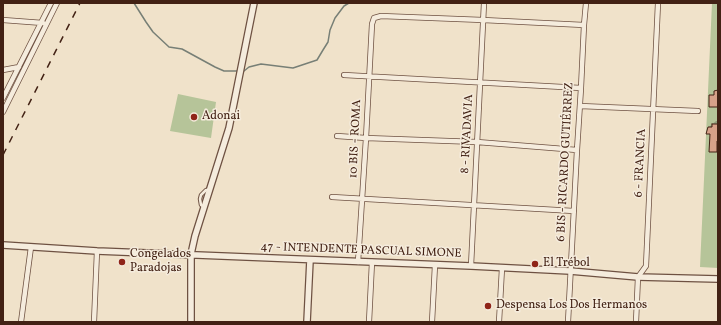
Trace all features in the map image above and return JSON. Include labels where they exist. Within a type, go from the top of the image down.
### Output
[{"type":"street","points":[[3,98],[51,3]]},
{"type":"street","points":[[3,112],[57,3]]},
{"type":"street","points":[[191,322],[191,254],[195,236],[229,128],[254,3]]},
{"type":"street","name":"8 - RIVADAVIA","points":[[471,266],[484,3]]},
{"type":"street","name":"6 BIS - RICARDO GUTIÉRREZ","points":[[568,322],[586,3]]},
{"type":"street","name":"6 - FRANCIA","points":[[636,322],[638,277],[646,266],[658,3]]},
{"type":"street","name":"10 BIS - ROMA","points":[[358,262],[372,24],[374,18],[381,16],[483,20]]},
{"type":"street","points":[[3,20],[47,24]]},
{"type":"street","points":[[483,20],[584,25]]},
{"type":"street","points":[[3,70],[18,67],[25,68]]},
{"type":"street","points":[[344,75],[581,88]]},
{"type":"street","points":[[580,106],[698,111]]},
{"type":"street","points":[[337,136],[477,142],[577,150]]},
{"type":"street","points":[[332,197],[574,211]]},
{"type":"street","name":"47 - INTENDENTE PASCUAL SIMONE","points":[[3,245],[310,260],[471,266],[570,271],[638,277],[718,279]]},
{"type":"street","points":[[21,322],[31,247]]},
{"type":"street","points":[[94,322],[97,250]]},
{"type":"street","points":[[307,322],[310,260]]},
{"type":"street","points":[[369,322],[372,262]]},
{"type":"street","points":[[432,322],[435,265]]},
{"type":"street","points":[[500,322],[502,268]]},
{"type":"green space","points":[[712,3],[718,3],[718,268],[700,267]]},
{"type":"green space","name":"Adonai","points":[[178,94],[216,102],[211,138],[170,131]]},
{"type":"building","points":[[718,90],[718,107],[709,107],[709,95],[714,95],[714,91]]},
{"type":"building","points":[[712,124],[718,124],[717,152],[709,152],[710,134],[706,134],[708,127],[712,127]]},
{"type":"waterway","points":[[134,3],[153,32],[169,47],[182,49],[224,71],[244,71],[249,67],[261,64],[293,68],[317,60],[328,42],[330,30],[335,18],[344,6],[349,3]]},
{"type":"railway","points":[[3,155],[80,3]]},
{"type":"place","name":"Adonai","points":[[194,117]]},
{"type":"place","name":"Congelados Paradojas","points":[[122,262]]},
{"type":"place","name":"El Trébol","points":[[535,264]]},
{"type":"place","name":"Despensa Los Dos Hermanos","points":[[488,306]]}]
